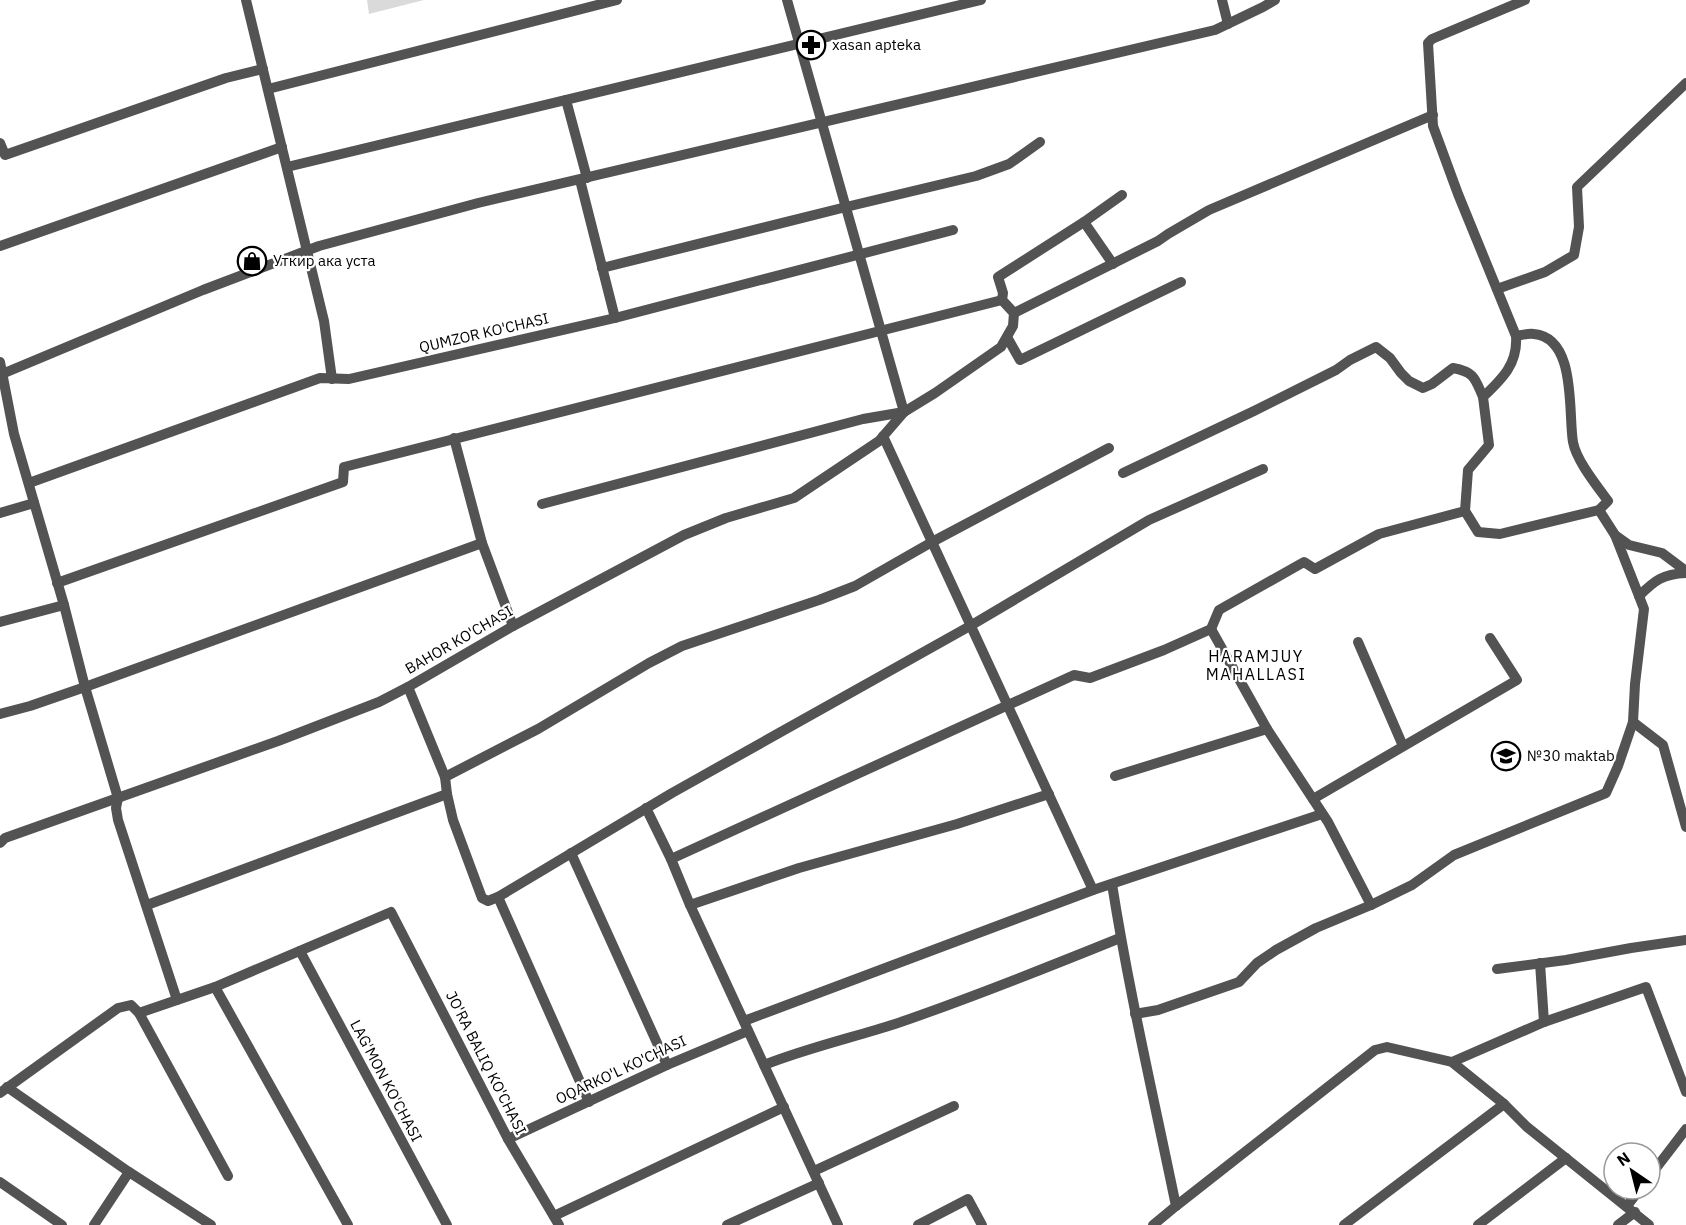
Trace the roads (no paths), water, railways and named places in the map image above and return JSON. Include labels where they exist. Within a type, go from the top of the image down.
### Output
[{"type":"street","points":[[246,0],[324,321],[332,379]]},
{"type":"street","points":[[268,89],[617,0]]},
{"type":"street","points":[[787,0],[904,412]]},
{"type":"street","points":[[287,167],[981,0]]},
{"type":"street","points":[[1221,0],[1228,24]]},
{"type":"street","points":[[2,374],[202,290],[307,251],[478,203],[1215,30],[1275,0]]},
{"type":"street","points":[[1483,397],[1512,366],[1517,344],[1516,336],[1434,126],[1428,43],[1432,39],[1525,0]]},
{"type":"street","points":[[0,143],[5,155],[226,78],[263,69]]},
{"type":"street","points":[[1497,290],[1545,272],[1574,255],[1579,227],[1577,187],[1686,83]]},
{"type":"street","points":[[566,100],[615,318]]},
{"type":"street","points":[[1014,313],[1158,241],[1209,210],[1433,115]]},
{"type":"street","points":[[602,268],[976,176],[1010,164],[1040,142]]},
{"type":"street","points":[[0,246],[282,147]]},
{"type":"street","points":[[1002,300],[1004,293],[998,277],[1122,195]]},
{"type":"street","points":[[1084,222],[1113,264]]},
{"type":"street","name":"QUMZOR KO'CHASI","points":[[29,483],[320,378],[349,379],[615,318],[953,231]]},
{"type":"street","points":[[1007,337],[1020,360],[1181,282]]},
{"type":"street","points":[[542,504],[863,419],[904,412],[1001,347],[1013,326],[1014,313],[1002,300]]},
{"type":"street","points":[[57,583],[343,482],[344,467],[1002,300]]},
{"type":"street","points":[[1123,473],[1254,411],[1376,347],[1390,358],[1409,381],[1423,388],[1453,369],[1463,370],[1474,376],[1483,397],[1489,445],[1468,470],[1465,511],[1478,532],[1500,534],[1599,510],[1608,501],[1587,471],[1573,444],[1569,383],[1559,350],[1549,339],[1535,334],[1516,336]]},
{"type":"street","points":[[0,362],[12,425],[118,798],[116,808],[118,820],[177,1000]]},
{"type":"street","name":"BAHOR KO'CHASI","points":[[0,843],[5,838],[278,741],[379,702],[513,626],[684,535],[726,518],[794,498],[879,441],[904,412]]},
{"type":"street","points":[[0,428],[12,425]]},
{"type":"street","points":[[883,436],[1093,890]]},
{"type":"street","points":[[454,438],[482,543],[513,626]]},
{"type":"street","points":[[445,777],[538,729],[682,646],[855,586],[932,542],[1109,448]]},
{"type":"street","points":[[408,687],[445,777],[453,819],[482,898],[488,901],[646,808],[970,626],[1149,520],[1263,469]]},
{"type":"street","points":[[0,513],[34,503]]},
{"type":"street","points":[[1136,1014],[1158,1010],[1239,982],[1257,963],[1276,950],[1316,928],[1412,885],[1455,855],[1606,793],[1634,722],[1635,684],[1644,609],[1615,535],[1599,510]]},
{"type":"street","points":[[671,860],[1074,675],[1090,678],[1212,629],[1219,610],[1304,562],[1315,569],[1379,534],[1465,511]]},
{"type":"street","points":[[1615,535],[1629,545],[1662,554],[1686,572]]},
{"type":"street","points":[[0,714],[85,687],[482,543]]},
{"type":"street","points":[[1639,596],[1652,583],[1669,574],[1686,572]]},
{"type":"street","points":[[0,622],[64,605]]},
{"type":"street","points":[[1212,629],[1267,729],[1322,814],[1371,905]]},
{"type":"street","points":[[1312,799],[1517,680],[1490,638]]},
{"type":"street","points":[[1358,642],[1403,746]]},
{"type":"street","points":[[1634,722],[1663,746],[1686,827]]},
{"type":"street","points":[[1116,776],[1267,729]]},
{"type":"street","points":[[147,905],[447,794]]},
{"type":"street","points":[[690,905],[799,868],[957,824],[1049,794]]},
{"type":"street","points":[[646,808],[838,1225]]},
{"type":"street","name":"OQARKO'L KO'CHASI","points":[[508,1139],[746,1026],[1093,890],[1322,814]]},
{"type":"street","points":[[571,853],[667,1065]]},
{"type":"street","points":[[1112,884],[1120,938],[1176,1206]]},
{"type":"street","points":[[498,897],[589,1102]]},
{"type":"street","name":"JO'RA BALIQ KO'CHASI","points":[[300,951],[391,912],[508,1139],[556,1220]]},
{"type":"street","points":[[764,1065],[797,1052],[894,1024],[1031,974],[1120,938]]},
{"type":"street","points":[[1497,969],[1686,940]]},
{"type":"street","points":[[139,1014],[215,987],[300,951]]},
{"type":"street","name":"LAG'MON KO'CHASI","points":[[300,951],[447,1225]]},
{"type":"street","points":[[1540,963],[1544,1022]]},
{"type":"street","points":[[215,987],[348,1225]]},
{"type":"street","points":[[1452,1062],[1544,1022],[1646,987],[1686,1092]]},
{"type":"street","points":[[211,1225],[4,1090],[118,1008],[130,1005],[139,1014],[228,1176]]},
{"type":"street","points":[[1153,1225],[1375,1050],[1387,1047],[1452,1062],[1504,1104],[1527,1127],[1650,1225]]},
{"type":"street","points":[[1344,1225],[1504,1104]]},
{"type":"street","points":[[814,1171],[954,1106]]},
{"type":"street","points":[[556,1220],[783,1107]]},
{"type":"street","points":[[1662,1160],[1686,1129]]},
{"type":"street","points":[[1478,1225],[1566,1158]]},
{"type":"street","points":[[94,1225],[129,1172]]},
{"type":"street","points":[[0,1182],[62,1225]]},
{"type":"street","points":[[728,1225],[819,1183]]},
{"type":"street","points":[[918,1225],[968,1199],[982,1225]]},
{"type":"street","points":[[1618,1225],[1635,1201]]},
{"type":"place","name":"xasan apteka","points":[[811,45]]},
{"type":"place","name":"Уткир ака уста","points":[[252,261]]},
{"type":"place","name":"№30 maktab","points":[[1506,756]]},
{"type":"district","name":"HARAMJUY MAHALLASI","points":[[1256,665]]}]
